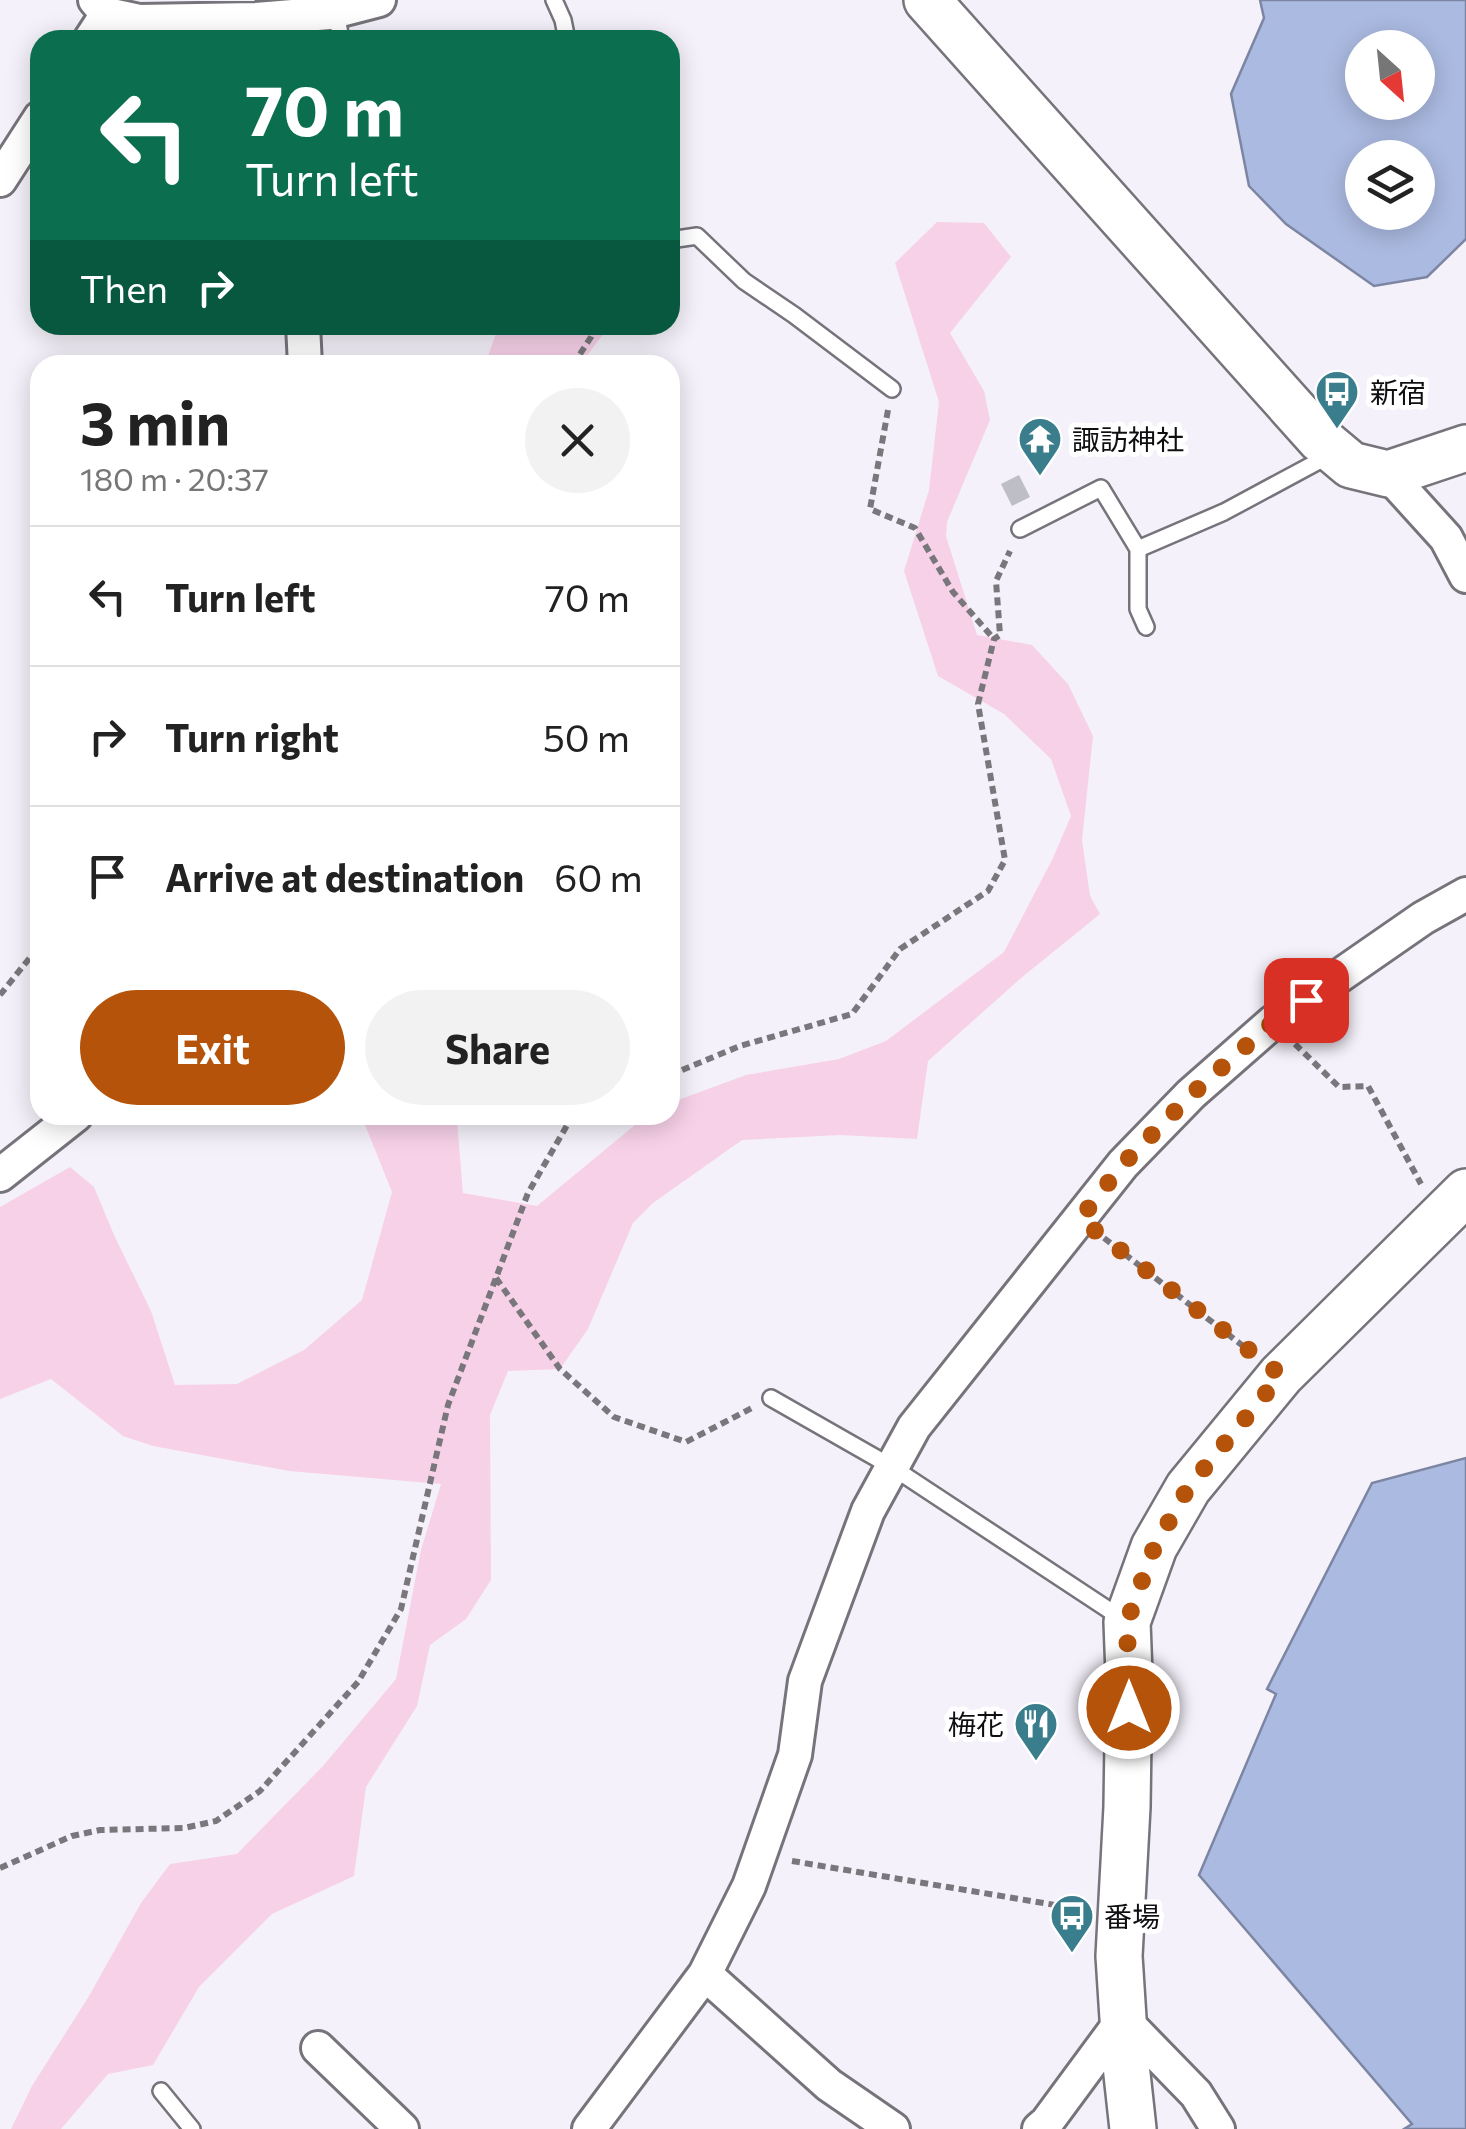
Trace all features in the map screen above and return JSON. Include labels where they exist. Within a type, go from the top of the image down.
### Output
[{"type":"street","points":[[97,18],[256,19],[339,26],[379,0]]},
{"type":"street","points":[[927,0],[1320,439],[1352,465],[1388,474],[1466,448]]},
{"type":"street","points":[[0,180],[30,134]]},
{"type":"street","points":[[1388,474],[1446,538],[1466,576]]},
{"type":"street","points":[[590,2129],[705,1974],[749,1886],[795,1755],[805,1681],[868,1511],[914,1427],[1123,1164],[1178,1108],[1273,1022],[1423,918],[1466,894]]},
{"type":"street","points":[[0,1176],[64,1125]]},
{"type":"street","points":[[1133,2129],[1119,1956],[1127,1807],[1127,1622],[1154,1548],[1188,1488],[1281,1375],[1453,1204]]},
{"type":"street","points":[[705,1974],[829,2085],[893,2129]]},
{"type":"street","points":[[1039,2129],[1123,2019]]},
{"type":"street","points":[[1123,2019],[1196,2094],[1218,2129]]},
{"type":"street","points":[[318,2048],[402,2129]]},
{"type":"lane","points":[[554,0],[566,30]]},
{"type":"lane","points":[[680,238],[696,236],[744,281],[892,389]]},
{"type":"lane","points":[[1138,549],[1224,512],[1336,452]]},
{"type":"lane","points":[[1020,529],[1101,488],[1138,549],[1138,609],[1146,627]]},
{"type":"lane","points":[[772,1398],[892,1467],[1127,1622]]},
{"type":"lane","points":[[161,2091],[192,2129]]},
{"type":"path","points":[[892,389],[870,509],[914,528],[953,592],[994,639]]},
{"type":"path","points":[[680,1071],[740,1046],[852,1014],[900,949],[988,891],[1005,860],[978,704],[994,639],[1000,635],[996,582],[1020,529]]},
{"type":"path","points":[[0,995],[30,958]]},
{"type":"path","points":[[1273,1022],[1339,1088],[1368,1086],[1453,1204]]},
{"type":"path","points":[[0,1868],[72,1836],[100,1830],[184,1828],[216,1821],[260,1791],[358,1682],[401,1609],[448,1405],[528,1193],[567,1125]]},
{"type":"path","points":[[1080,1219],[1281,1375]]},
{"type":"path","points":[[496,1278],[560,1368],[614,1417],[686,1442],[772,1398]]},
{"type":"path","points":[[760,1856],[1121,1916]]},
{"type":"shaded area","points":[[937,222],[984,223],[1011,257],[950,333],[984,391],[990,420],[947,522],[946,536],[977,635],[1032,645],[1068,684],[1093,736],[1082,840],[1090,896],[1100,914],[928,1061],[917,1139],[840,1135],[742,1140],[653,1203],[633,1223],[588,1329],[560,1369],[508,1371],[490,1415],[491,1580],[466,1619],[430,1645],[417,1706],[366,1787],[354,1876],[272,1914],[199,1987],[153,2065],[108,2074],[61,2129],[11,2129],[32,2086],[141,1903],[170,1864],[237,1854],[323,1766],[396,1679],[421,1550],[441,1484],[289,1471],[153,1446],[123,1436],[51,1379],[0,1399],[0,1207],[70,1167],[94,1187],[151,1311],[175,1385],[237,1384],[304,1350],[362,1300],[392,1192],[365,1125],[457,1125],[463,1193],[537,1206],[635,1125],[680,1125],[680,1099],[746,1075],[839,1059],[886,1041],[1004,952],[1071,816],[1051,759],[1004,714],[938,676],[904,571],[929,490],[939,402],[895,263]]},
{"type":"shaded area","points":[[496,335],[602,335],[588,355],[488,355]]},
{"type":"water","points":[[1260,0],[1466,0],[1466,239],[1427,277],[1374,286],[1286,224],[1249,186],[1231,94],[1264,18]]},
{"type":"water","points":[[1466,1458],[1466,2129],[1404,2129],[1412,2124],[1199,1875],[1276,1694],[1267,1689],[1372,1483]]},
{"type":"building","points":[[1019,475],[1030,497],[1012,506],[1001,484]]},
{"type":"place","name":"新宿","points":[[1337,430]]},
{"type":"place","name":"諏訪神社","points":[[1040,477]]},
{"type":"place","name":"梅花","points":[[1036,1762]]},
{"type":"place","name":"番場","points":[[1072,1954]]},
{"type":"route","points":[[1129,1708],[1127,1622],[1154,1548],[1188,1488],[1281,1375],[1080,1219],[1123,1164],[1192,1094],[1273,1022],[1306,1000]]}]
